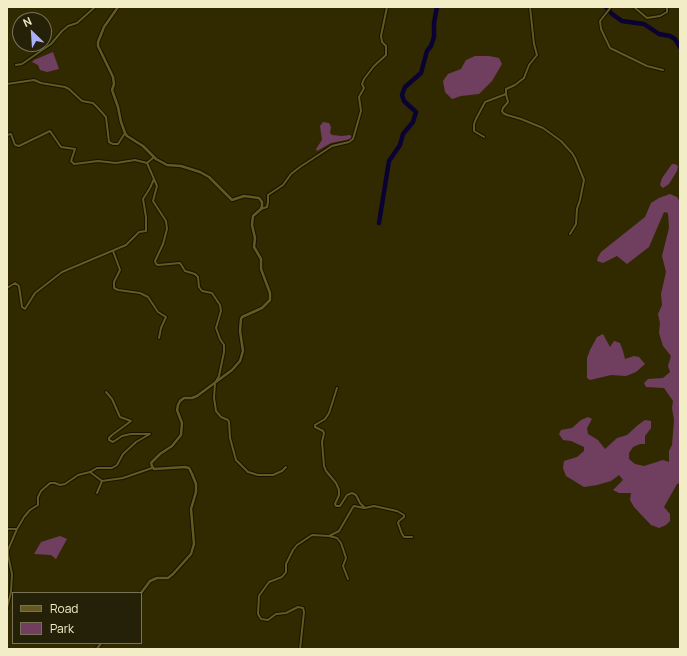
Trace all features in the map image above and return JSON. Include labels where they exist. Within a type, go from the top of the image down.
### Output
[{"type":"street","points":[[16,65],[22,64],[52,44],[68,26],[77,23],[95,7]]},
{"type":"street","points":[[118,7],[104,27],[98,42],[98,46],[113,77],[114,84],[112,90],[125,134],[130,139],[143,146],[156,159],[167,165],[181,166],[200,172],[214,181],[232,200],[244,196],[259,198],[262,202],[261,209]]},
{"type":"street","points":[[152,468],[151,463],[153,459],[169,448],[181,435],[182,423],[177,410],[180,401],[184,398],[192,398],[197,396],[215,383],[220,377],[235,368],[243,355],[240,331],[242,317],[262,308],[270,300],[267,281],[261,269],[261,259],[254,247],[252,225],[253,216],[261,209],[266,207],[268,195],[283,185],[291,174],[300,167],[332,146],[349,142],[353,139],[361,111],[359,98],[364,88],[362,84],[374,66],[386,54],[386,46],[382,42],[381,36],[387,7]]},
{"type":"street","points":[[530,7],[536,55],[529,65],[524,78],[515,85],[506,89],[508,102],[503,108],[503,113],[543,128],[561,141],[575,158],[584,180],[577,209],[576,224],[570,234]]},
{"type":"street","points":[[611,7],[600,21],[601,30],[610,48],[646,66],[663,70]]},
{"type":"street","points":[[634,7],[647,18],[660,16],[667,12],[667,7]]},
{"type":"street","points":[[7,84],[34,80],[41,84],[65,86],[82,101],[93,103],[106,117],[109,142],[118,144],[125,134]]},
{"type":"street","points":[[484,137],[474,131],[476,119],[485,102],[506,94]]},
{"type":"street","points":[[7,135],[11,134],[15,145],[19,146],[47,131],[50,131],[61,147],[75,149],[71,161],[74,164],[98,161],[116,163],[135,160],[147,163]]},
{"type":"street","points":[[147,163],[154,156]]},
{"type":"street","points":[[147,163],[157,186],[153,201],[166,221],[167,229],[163,244],[155,261],[156,264],[180,263],[185,271],[195,274],[198,277],[199,287],[202,291],[212,293],[220,305],[221,311],[216,328],[224,345],[224,352],[219,376],[215,383],[214,392],[216,411],[221,417],[229,422],[230,438],[236,460],[248,472],[258,475],[273,475],[282,471],[286,467]]},
{"type":"street","points":[[7,288],[15,283],[19,286],[22,307],[25,309],[35,293],[62,272],[126,245],[139,232],[146,231],[146,217],[143,199],[154,179]]},
{"type":"street","points":[[113,251],[120,270],[114,282],[114,288],[118,290],[140,293],[148,297],[158,312],[166,317],[161,328],[159,338]]},
{"type":"street","points":[[337,388],[332,405],[325,419],[315,425],[315,427],[324,433],[322,442],[324,466],[339,490],[339,495],[335,504],[336,506],[340,506],[347,495],[352,493],[356,495],[365,508]]},
{"type":"street","points":[[7,608],[11,592],[12,574],[8,555],[17,529],[28,512],[38,505],[40,491],[47,484],[65,484],[78,475],[90,472],[99,467],[109,469],[117,465],[123,454],[136,442],[150,434],[131,434],[122,436],[113,442],[109,440],[112,435],[131,421],[120,417],[112,399],[106,392]]},
{"type":"street","points":[[90,472],[102,481],[123,478],[152,468],[185,467],[189,468],[192,474],[196,484],[196,492],[190,508],[194,544],[191,554],[174,574],[168,578],[157,578],[150,581],[142,592]]},
{"type":"street","points":[[97,493],[102,481]]},
{"type":"street","points":[[329,536],[339,531],[353,507],[358,506],[365,508],[374,506],[397,511],[404,515],[398,524],[400,530],[404,537],[412,537]]},
{"type":"street","points":[[7,529],[17,529]]},
{"type":"street","points":[[300,649],[304,612],[303,608],[276,614],[268,620],[261,619],[258,614],[259,596],[269,582],[282,577],[286,572],[286,564],[290,555],[297,545],[312,535],[337,538],[341,543],[346,558],[343,566],[348,579]]},
{"type":"green space","points":[[53,52],[59,69],[47,72],[40,70],[38,65],[32,62],[34,60]]},
{"type":"green space","points":[[475,56],[499,58],[502,64],[492,81],[479,94],[461,96],[452,99],[445,92],[443,81],[448,74],[461,69],[466,60]]},
{"type":"green space","points":[[323,122],[329,123],[331,127],[330,133],[332,135],[350,135],[352,137],[351,139],[331,143],[317,151],[316,149],[322,140],[320,126]]},
{"type":"green space","points":[[672,164],[678,166],[677,171],[669,184],[663,188],[660,185],[662,178]]},
{"type":"green space","points":[[670,194],[677,197],[680,202],[680,483],[677,484],[664,507],[670,514],[670,521],[666,525],[659,528],[651,525],[634,507],[630,500],[631,493],[619,493],[613,490],[623,480],[619,475],[611,481],[584,487],[566,476],[563,468],[564,461],[577,457],[584,451],[584,447],[571,441],[563,440],[559,434],[561,430],[572,428],[581,420],[588,417],[592,419],[587,428],[588,434],[598,440],[605,449],[617,438],[627,435],[645,420],[651,421],[651,428],[645,436],[645,444],[640,444],[633,447],[629,453],[629,459],[635,464],[644,466],[663,460],[669,462],[669,451],[672,445],[674,420],[672,408],[673,401],[664,388],[646,387],[644,383],[648,379],[663,378],[670,372],[668,366],[671,356],[663,346],[659,333],[660,323],[658,314],[662,305],[661,294],[666,272],[662,256],[669,228],[668,213],[664,212],[649,247],[627,264],[617,256],[603,263],[597,261],[601,252],[645,217],[651,203]]},
{"type":"green space","points":[[603,334],[610,347],[614,341],[620,343],[625,359],[634,356],[639,357],[645,364],[636,372],[626,376],[611,375],[590,380],[587,378],[587,358],[597,337]]},
{"type":"green space","points":[[60,536],[67,539],[56,559],[51,555],[34,554],[41,542]]},
{"type":"waterway","points":[[379,223],[389,161],[400,145],[403,134],[413,122],[416,112],[404,101],[402,95],[405,87],[421,73],[427,51],[431,46],[434,37],[434,23],[437,7]]},
{"type":"waterway","points":[[606,7],[612,14],[622,21],[644,24],[659,34],[670,36],[675,39],[680,47]]}]
